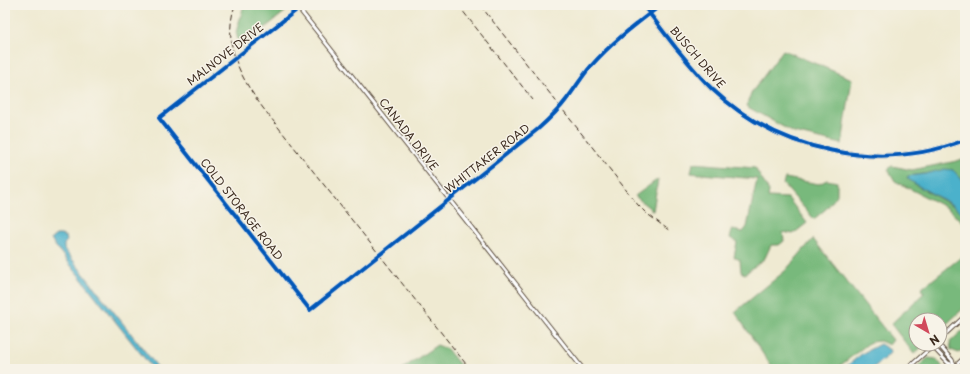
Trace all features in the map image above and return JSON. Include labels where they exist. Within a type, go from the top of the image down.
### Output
[{"type":"street","name":"CANADA DRIVE","points":[[296,5],[582,369]]},
{"type":"street","name":"MALNOVE DRIVE","points":[[159,118],[303,5]]},
{"type":"street","name":"BUSCH DRIVE","points":[[642,5],[700,77],[720,96],[750,118],[768,129],[786,137],[807,145],[835,152],[880,156],[928,150],[948,146],[965,140]]},
{"type":"street","name":"WHITTAKER ROAD","points":[[310,310],[538,129],[565,101],[603,52],[660,5]]},
{"type":"street","name":"COLD STORAGE ROAD","points":[[159,118],[310,310]]},
{"type":"street","points":[[948,332],[965,316]]},
{"type":"street","points":[[907,369],[925,352]]},
{"type":"street","points":[[939,352],[948,363],[956,367]]},
{"type":"street","points":[[945,352],[956,367]]},
{"type":"street","points":[[952,369],[956,367],[965,357]]},
{"type":"green space","points":[[244,5],[283,5],[286,11],[240,48],[236,32]]},
{"type":"green space","points":[[783,50],[852,79],[842,144],[794,133],[746,106],[752,92]]},
{"type":"green space","points":[[965,158],[965,183],[953,170],[908,176],[907,178],[962,213],[965,217],[965,227],[947,208],[895,181],[888,169],[892,166],[912,170]]},
{"type":"green space","points":[[693,163],[755,168],[769,191],[768,197],[788,198],[807,223],[793,234],[783,232],[784,241],[779,245],[771,245],[765,258],[745,274],[741,272],[740,260],[734,257],[737,242],[730,238],[732,230],[743,232],[747,227],[757,179],[691,173]]},
{"type":"green space","points":[[785,178],[819,184],[827,180],[837,182],[837,195],[827,208],[814,219],[783,184]]},
{"type":"green space","points":[[658,179],[653,211],[635,196]]},
{"type":"green space","points":[[813,239],[893,340],[889,345],[880,341],[870,342],[836,369],[773,369],[735,312],[785,271]]},
{"type":"green space","points":[[965,254],[965,307],[948,323],[948,312],[908,312],[908,346],[891,324],[924,293],[921,289]]},
{"type":"green space","points":[[962,331],[965,334],[965,348],[959,353],[951,350],[950,342]]},
{"type":"green space","points":[[437,345],[447,349],[463,369],[402,369]]},
{"type":"green space","points":[[928,358],[936,359],[943,367],[941,369],[916,369]]},
{"type":"water","points":[[945,169],[953,170],[965,183],[965,217],[953,205],[907,178],[908,176]]},
{"type":"water","points":[[56,235],[66,237],[67,241],[64,244],[64,249],[159,369],[153,369],[53,243],[51,239]]},
{"type":"water","points":[[880,344],[890,350],[890,353],[872,369],[843,369],[863,353]]},
{"type":"railway","points":[[235,5],[232,19],[232,47],[247,84],[263,108],[470,369]]},
{"type":"railway","points":[[458,5],[533,100]]},
{"type":"railway","points":[[480,5],[638,205],[670,231]]},
{"type":"cycle path","points":[[303,5],[159,118],[310,310],[538,129],[560,108],[599,57],[624,34],[661,5]]},
{"type":"cycle path","points":[[643,5],[676,48],[712,89],[739,111],[768,128],[799,142],[831,150],[865,155],[899,155],[932,150],[965,140]]}]
